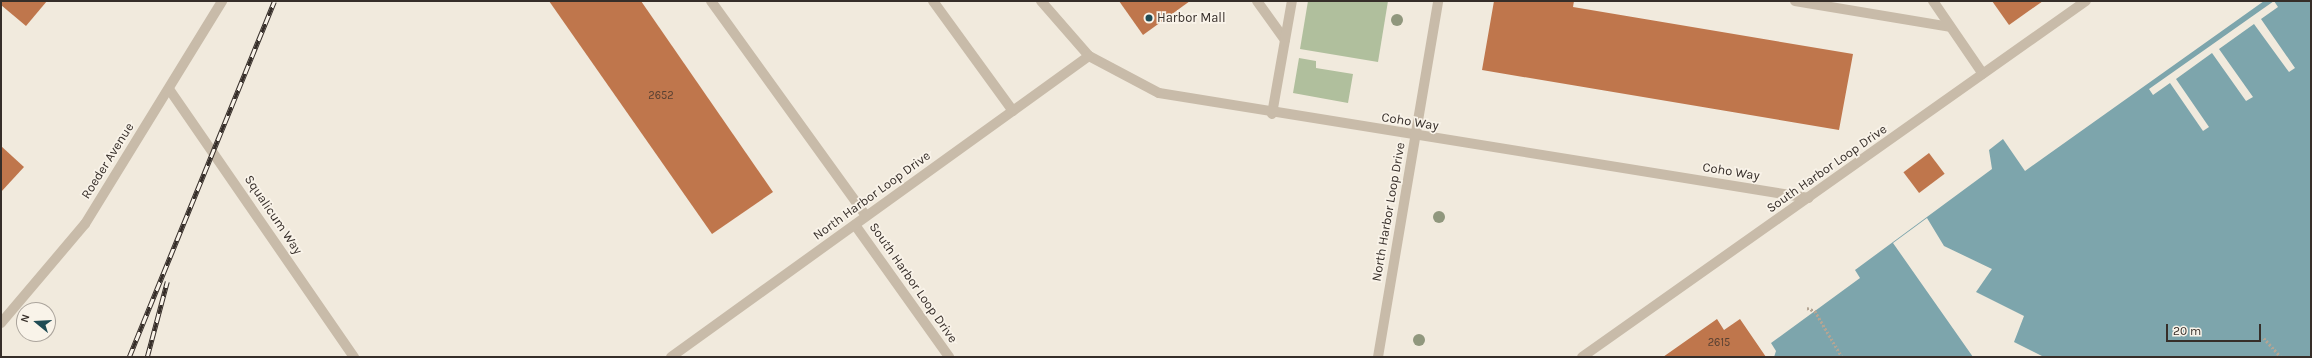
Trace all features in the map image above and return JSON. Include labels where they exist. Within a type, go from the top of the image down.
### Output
[{"type":"street","name":"Roeder Avenue","points":[[1,323],[85,224],[222,1]]},
{"type":"street","points":[[711,1],[866,216]]},
{"type":"street","points":[[933,1],[1013,111]]},
{"type":"street","name":"Coho Way","points":[[1041,1],[1089,56],[1159,93],[1272,114],[1809,198]]},
{"type":"street","points":[[1257,1],[1285,40]]},
{"type":"street","points":[[1272,114],[1292,1]]},
{"type":"street","name":"North Harbor Loop Drive","points":[[1378,357],[1438,1]]},
{"type":"street","points":[[1795,1],[1950,27]]},
{"type":"street","points":[[1932,1],[1983,74]]},
{"type":"street","name":"South Harbor Loop Drive","points":[[1582,357],[2086,1]]},
{"type":"street","name":"North Harbor Loop Drive","points":[[671,357],[1089,56]]},
{"type":"street","name":"Squalicum Way","points":[[169,88],[354,357]]},
{"type":"street","name":"South Harbor Loop Drive","points":[[855,224],[948,357]]},
{"type":"path","points":[[1808,308],[1815,311],[1842,357]]},
{"type":"path","points":[[2264,338],[2281,357]]},
{"type":"green space","points":[[1308,1],[1388,1],[1378,62],[1300,49]]},
{"type":"green space","points":[[1299,58],[1316,61],[1316,68],[1353,74],[1348,103],[1293,93]]},
{"type":"water","points":[[2264,1],[2311,1],[2311,357],[1774,357],[1776,351],[1771,343],[1860,278],[1855,270],[1992,169],[1989,150],[2003,139],[2025,171]]},
{"type":"pier","points":[[2274,1],[2278,7],[2261,19],[2295,68],[2289,72],[2254,24],[2219,49],[2253,97],[2246,101],[2212,53],[2176,79],[2209,127],[2203,131],[2170,83],[2153,95],[2149,89]]},
{"type":"pier","points":[[1927,218],[1944,246],[1992,269],[1976,292],[2024,316],[2014,342],[2044,357],[1973,357],[1893,243]]},
{"type":"building","points":[[1,1],[47,1],[26,26],[1,5]]},
{"type":"building","points":[[549,1],[641,1],[773,192],[712,234]]},
{"type":"building","name":"Harbor Mall","points":[[1119,1],[1190,1],[1143,35]]},
{"type":"building","points":[[1494,1],[1574,1],[1573,7],[1853,54],[1839,130],[1482,70]]},
{"type":"building","points":[[1992,1],[2043,1],[2009,25]]},
{"type":"building","points":[[1,146],[24,167],[1,192]]},
{"type":"building","points":[[1929,153],[1945,174],[1919,193],[1903,172]]},
{"type":"building","points":[[1717,319],[1724,330],[1740,319],[1766,357],[1663,357]]},
{"type":"railway","points":[[129,357],[274,1]]},
{"type":"railway","points":[[147,357],[167,282]]},
{"type":"place","name":"Harbor Mall","points":[[1149,18]]}]
